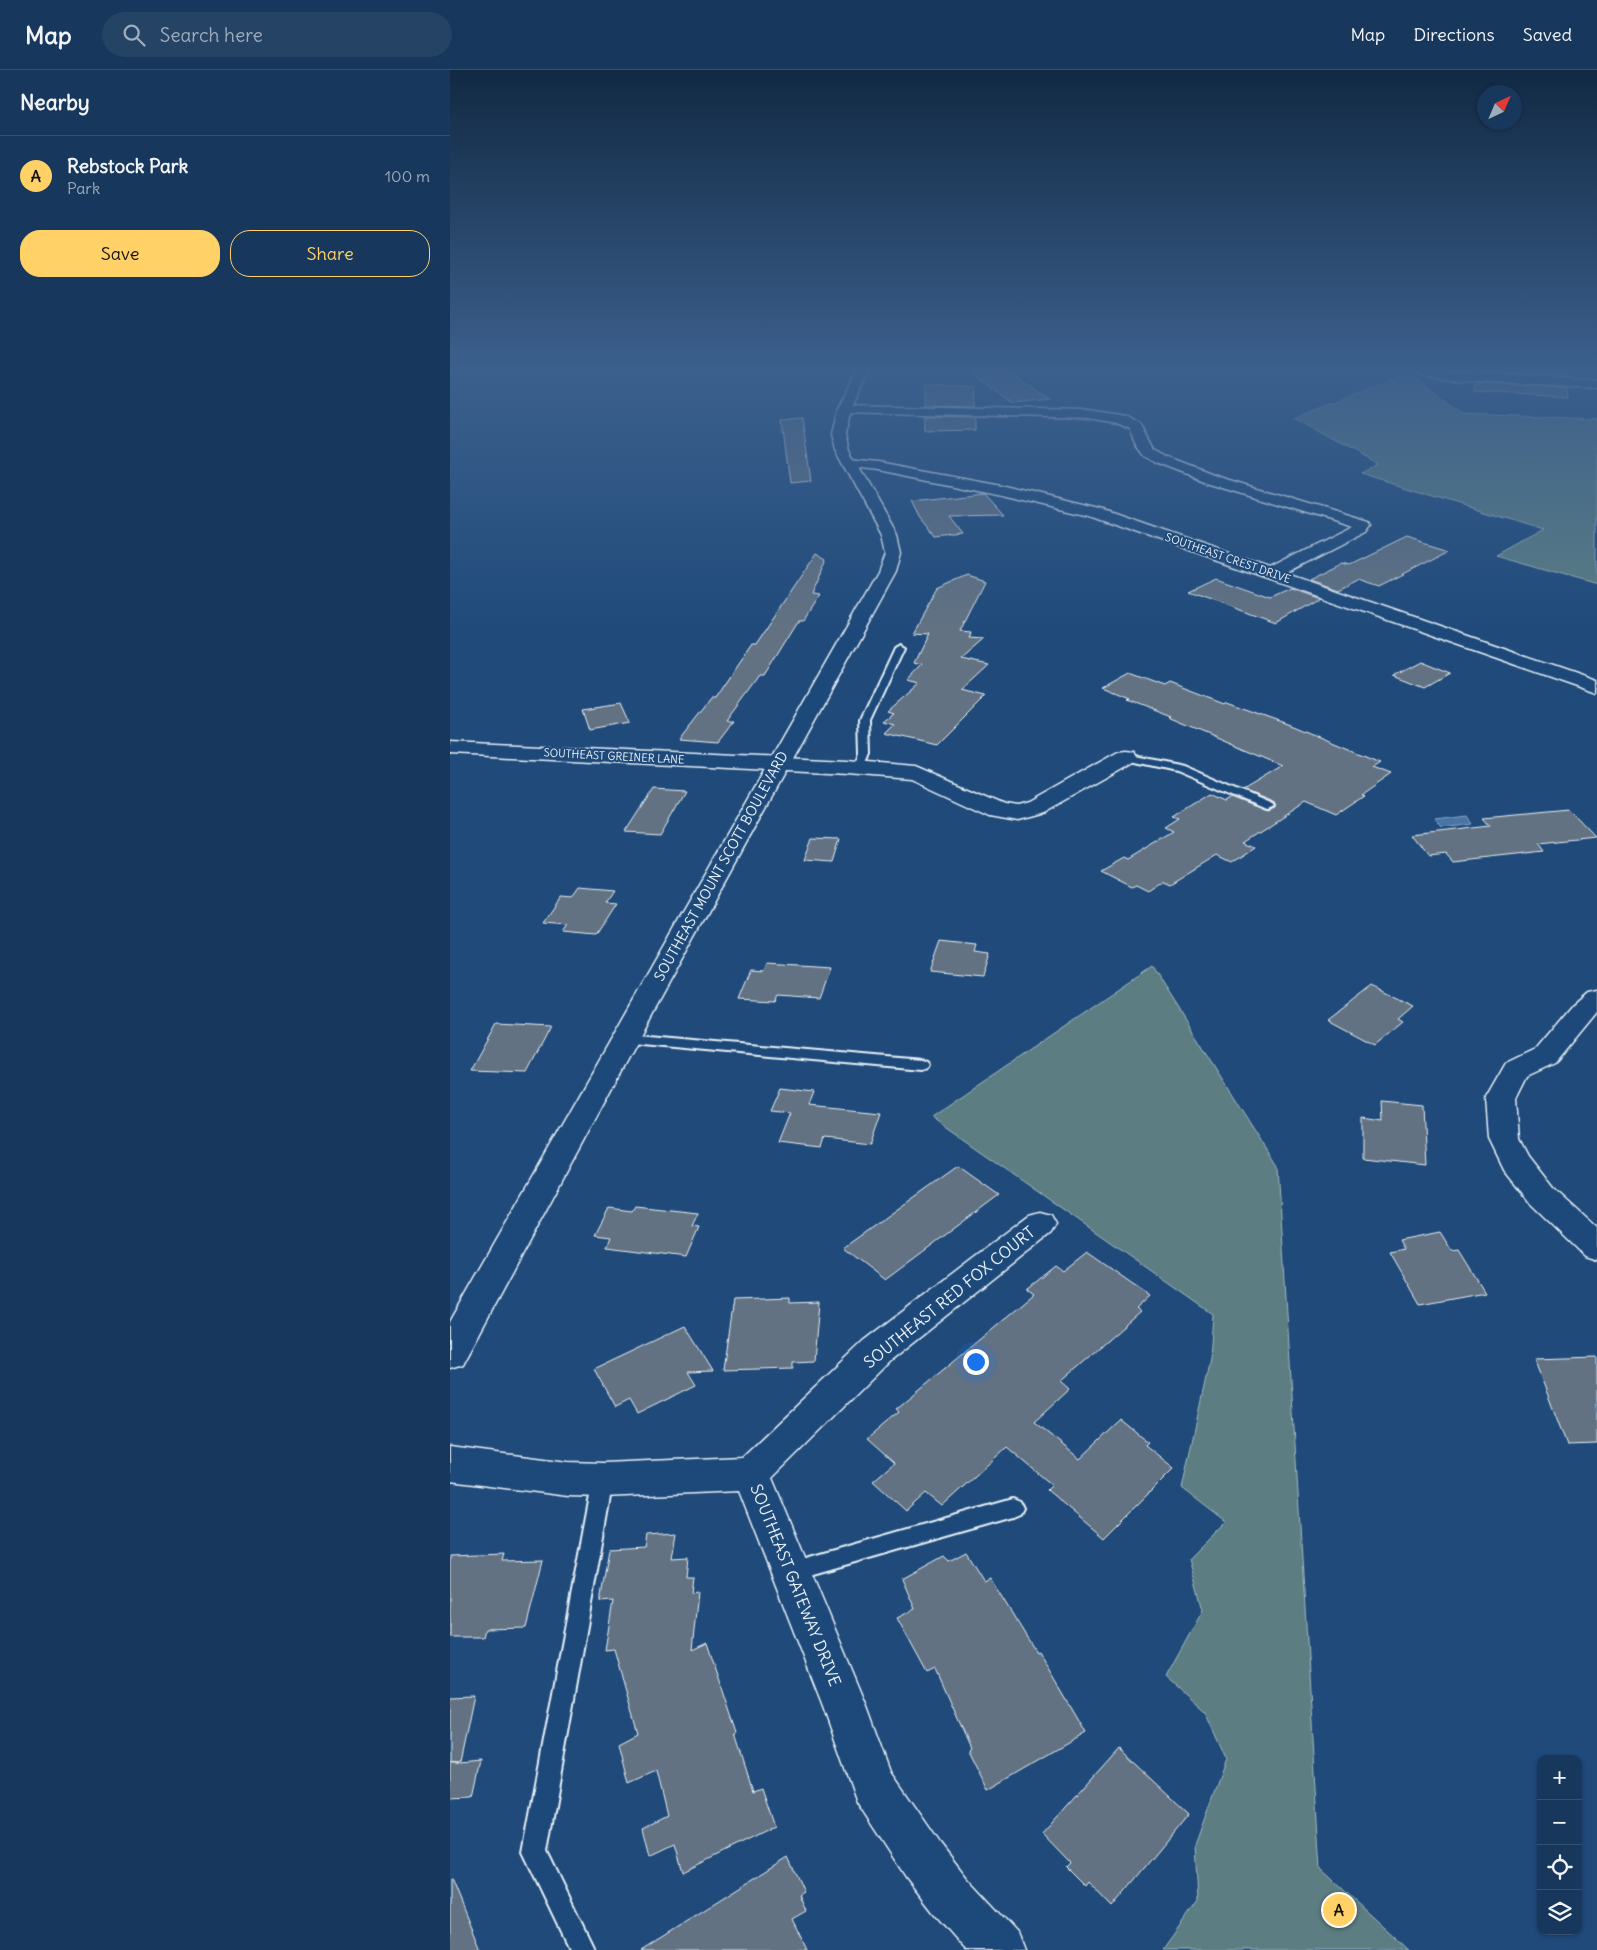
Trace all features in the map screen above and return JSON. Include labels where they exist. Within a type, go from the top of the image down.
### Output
[{"type":"street","name":"SOUTHEAST MOUNT SCOTT BOULEVARD","points":[[450,1354],[624,1039],[876,593],[891,560],[893,552],[889,535],[847,459]]},
{"type":"street","points":[[1161,459],[1212,479],[1363,526],[1273,573]]},
{"type":"street","name":"SOUTHEAST CREST DRIVE","points":[[850,463],[878,466],[1058,502],[1094,512],[1597,687]]},
{"type":"street","name":"SOUTHEAST GREINER LANE","points":[[450,748],[860,768],[916,773],[998,810],[1018,813],[1035,808],[1126,757]]},
{"type":"street","points":[[1597,998],[1583,1010],[1545,1056],[1516,1070],[1501,1098],[1504,1139],[1515,1162],[1542,1196],[1597,1247]]},
{"type":"street","name":"SOUTHEAST RED FOX COURT","points":[[751,1474],[877,1351],[1040,1224]]},
{"type":"street","name":"SOUTHEAST GATEWAY DRIVE","points":[[450,1464],[568,1479],[603,1480],[751,1474],[845,1706],[873,1786],[923,1860],[950,1895],[999,1950]]},
{"type":"lane","points":[[860,768],[866,754],[865,720],[899,647]]},
{"type":"lane","points":[[1126,757],[1179,768],[1268,806]]},
{"type":"lane","points":[[624,1039],[921,1065]]},
{"type":"lane","points":[[583,1950],[535,1852],[603,1480]]},
{"type":"lane","points":[[791,1571],[1013,1508]]},
{"type":"green space","points":[[1367,459],[1597,459],[1597,585],[1496,556],[1543,530],[1360,474],[1378,465]]},
{"type":"green space","points":[[1152,966],[1278,1166],[1321,1869],[1409,1950],[1163,1950],[1198,1901],[1195,1845],[1226,1759],[1205,1712],[1166,1677],[1203,1610],[1189,1559],[1226,1522],[1182,1488],[1210,1359],[1213,1314],[931,1117]]},
{"type":"water","points":[[1467,815],[1473,824],[1441,828],[1434,819]]},
{"type":"building","points":[[787,459],[808,459],[811,481],[790,483]]},
{"type":"building","points":[[983,493],[1003,515],[949,516],[963,534],[936,537],[920,517],[912,501]]},
{"type":"building","points":[[1407,537],[1450,550],[1379,586],[1358,579],[1338,589],[1309,579],[1341,563],[1349,565]]},
{"type":"building","points":[[817,553],[827,559],[811,595],[819,596],[803,621],[799,621],[765,676],[760,676],[727,721],[734,721],[718,742],[679,739],[711,698],[715,698],[751,645],[755,645]]},
{"type":"building","points":[[967,575],[985,581],[960,631],[971,632],[969,638],[984,639],[961,659],[989,665],[962,690],[986,696],[937,745],[886,733],[895,724],[884,721],[894,713],[888,711],[920,683],[908,680],[922,665],[914,663],[928,634],[912,633],[937,588]]},
{"type":"building","points":[[1216,578],[1270,597],[1290,588],[1319,598],[1276,623],[1188,591]]},
{"type":"building","points":[[1420,661],[1450,673],[1425,687],[1394,675]]},
{"type":"building","points":[[1130,673],[1165,686],[1170,683],[1225,704],[1227,702],[1291,725],[1380,762],[1372,767],[1391,774],[1361,795],[1364,796],[1336,815],[1306,802],[1245,841],[1256,846],[1232,862],[1217,855],[1170,884],[1163,881],[1148,891],[1136,885],[1132,887],[1101,871],[1124,858],[1128,860],[1174,832],[1166,828],[1180,819],[1174,817],[1212,793],[1227,800],[1232,797],[1268,811],[1275,808],[1273,802],[1243,790],[1283,766],[1103,688]]},
{"type":"building","points":[[621,703],[630,723],[590,730],[583,709]]},
{"type":"building","points":[[654,789],[685,791],[660,834],[626,832]]},
{"type":"building","points":[[1569,810],[1596,838],[1538,844],[1544,852],[1453,862],[1446,854],[1428,856],[1412,835],[1491,826],[1484,818]]},
{"type":"building","points":[[813,838],[841,839],[834,862],[805,860]]},
{"type":"building","points":[[580,888],[613,891],[605,903],[616,904],[596,935],[563,932],[568,925],[543,923],[561,897],[573,898]]},
{"type":"building","points":[[941,941],[977,945],[975,952],[990,954],[983,977],[930,972]]},
{"type":"building","points":[[767,963],[830,967],[819,998],[778,995],[775,1001],[739,999],[751,970],[764,971]]},
{"type":"building","points":[[1372,986],[1413,1006],[1398,1019],[1403,1022],[1375,1045],[1328,1020]]},
{"type":"building","points":[[496,1024],[551,1027],[527,1073],[470,1071]]},
{"type":"building","points":[[780,1088],[814,1092],[809,1105],[881,1112],[870,1144],[825,1139],[822,1148],[778,1143],[790,1113],[770,1111]]},
{"type":"building","points":[[1382,1101],[1422,1105],[1425,1165],[1363,1158],[1363,1118],[1383,1121]]},
{"type":"building","points":[[958,1166],[999,1195],[885,1280],[843,1248]]},
{"type":"building","points":[[635,1206],[698,1213],[692,1226],[699,1227],[686,1257],[607,1247],[611,1237],[595,1235],[609,1208],[632,1211]]},
{"type":"building","points":[[1440,1232],[1452,1251],[1459,1250],[1485,1292],[1420,1304],[1390,1252],[1404,1249],[1399,1240]]},
{"type":"building","points":[[1087,1252],[1150,1296],[1136,1309],[1140,1312],[1061,1381],[1070,1389],[1034,1422],[1080,1459],[1121,1420],[1148,1442],[1145,1445],[1174,1468],[1104,1538],[1047,1490],[1052,1485],[1007,1447],[942,1506],[926,1493],[906,1511],[873,1481],[894,1463],[867,1439],[899,1412],[896,1409],[1034,1294],[1027,1289],[1056,1266],[1063,1271]]},
{"type":"building","points":[[790,1298],[790,1303],[819,1302],[814,1361],[793,1362],[793,1368],[723,1370],[733,1300]]},
{"type":"building","points":[[685,1326],[713,1371],[688,1372],[696,1385],[637,1414],[629,1400],[615,1407],[594,1369]]},
{"type":"building","points":[[1597,1357],[1597,1444],[1567,1445],[1534,1359]]},
{"type":"building","points":[[676,1533],[672,1558],[688,1557],[686,1577],[693,1577],[691,1593],[698,1592],[692,1650],[707,1643],[737,1733],[735,1734],[753,1791],[761,1788],[774,1827],[683,1872],[675,1844],[650,1856],[643,1828],[667,1816],[656,1771],[629,1783],[619,1743],[638,1733],[614,1649],[605,1650],[613,1601],[600,1602],[609,1549],[644,1547],[646,1535]]},
{"type":"building","points":[[966,1552],[984,1581],[990,1578],[1036,1652],[1038,1651],[1086,1733],[988,1790],[968,1750],[970,1748],[935,1669],[927,1673],[897,1618],[915,1609],[902,1579],[944,1556],[949,1561]]},
{"type":"building","points":[[504,1554],[502,1561],[543,1560],[526,1628],[485,1629],[483,1637],[450,1637],[450,1556]]},
{"type":"building","points":[[474,1696],[460,1763],[481,1761],[473,1797],[450,1798],[450,1763],[459,1763],[450,1762],[450,1697]]},
{"type":"building","points":[[1119,1748],[1189,1814],[1112,1907],[1088,1882],[1085,1886],[1066,1867],[1070,1863],[1042,1834]]},
{"type":"building","points":[[788,1857],[804,1892],[799,1895],[806,1911],[792,1919],[807,1950],[641,1950]]},
{"type":"building","points":[[451,1879],[480,1950],[450,1950]]},
{"type":"place","name":"Rebstock Park","points":[[1339,1910]]}]
